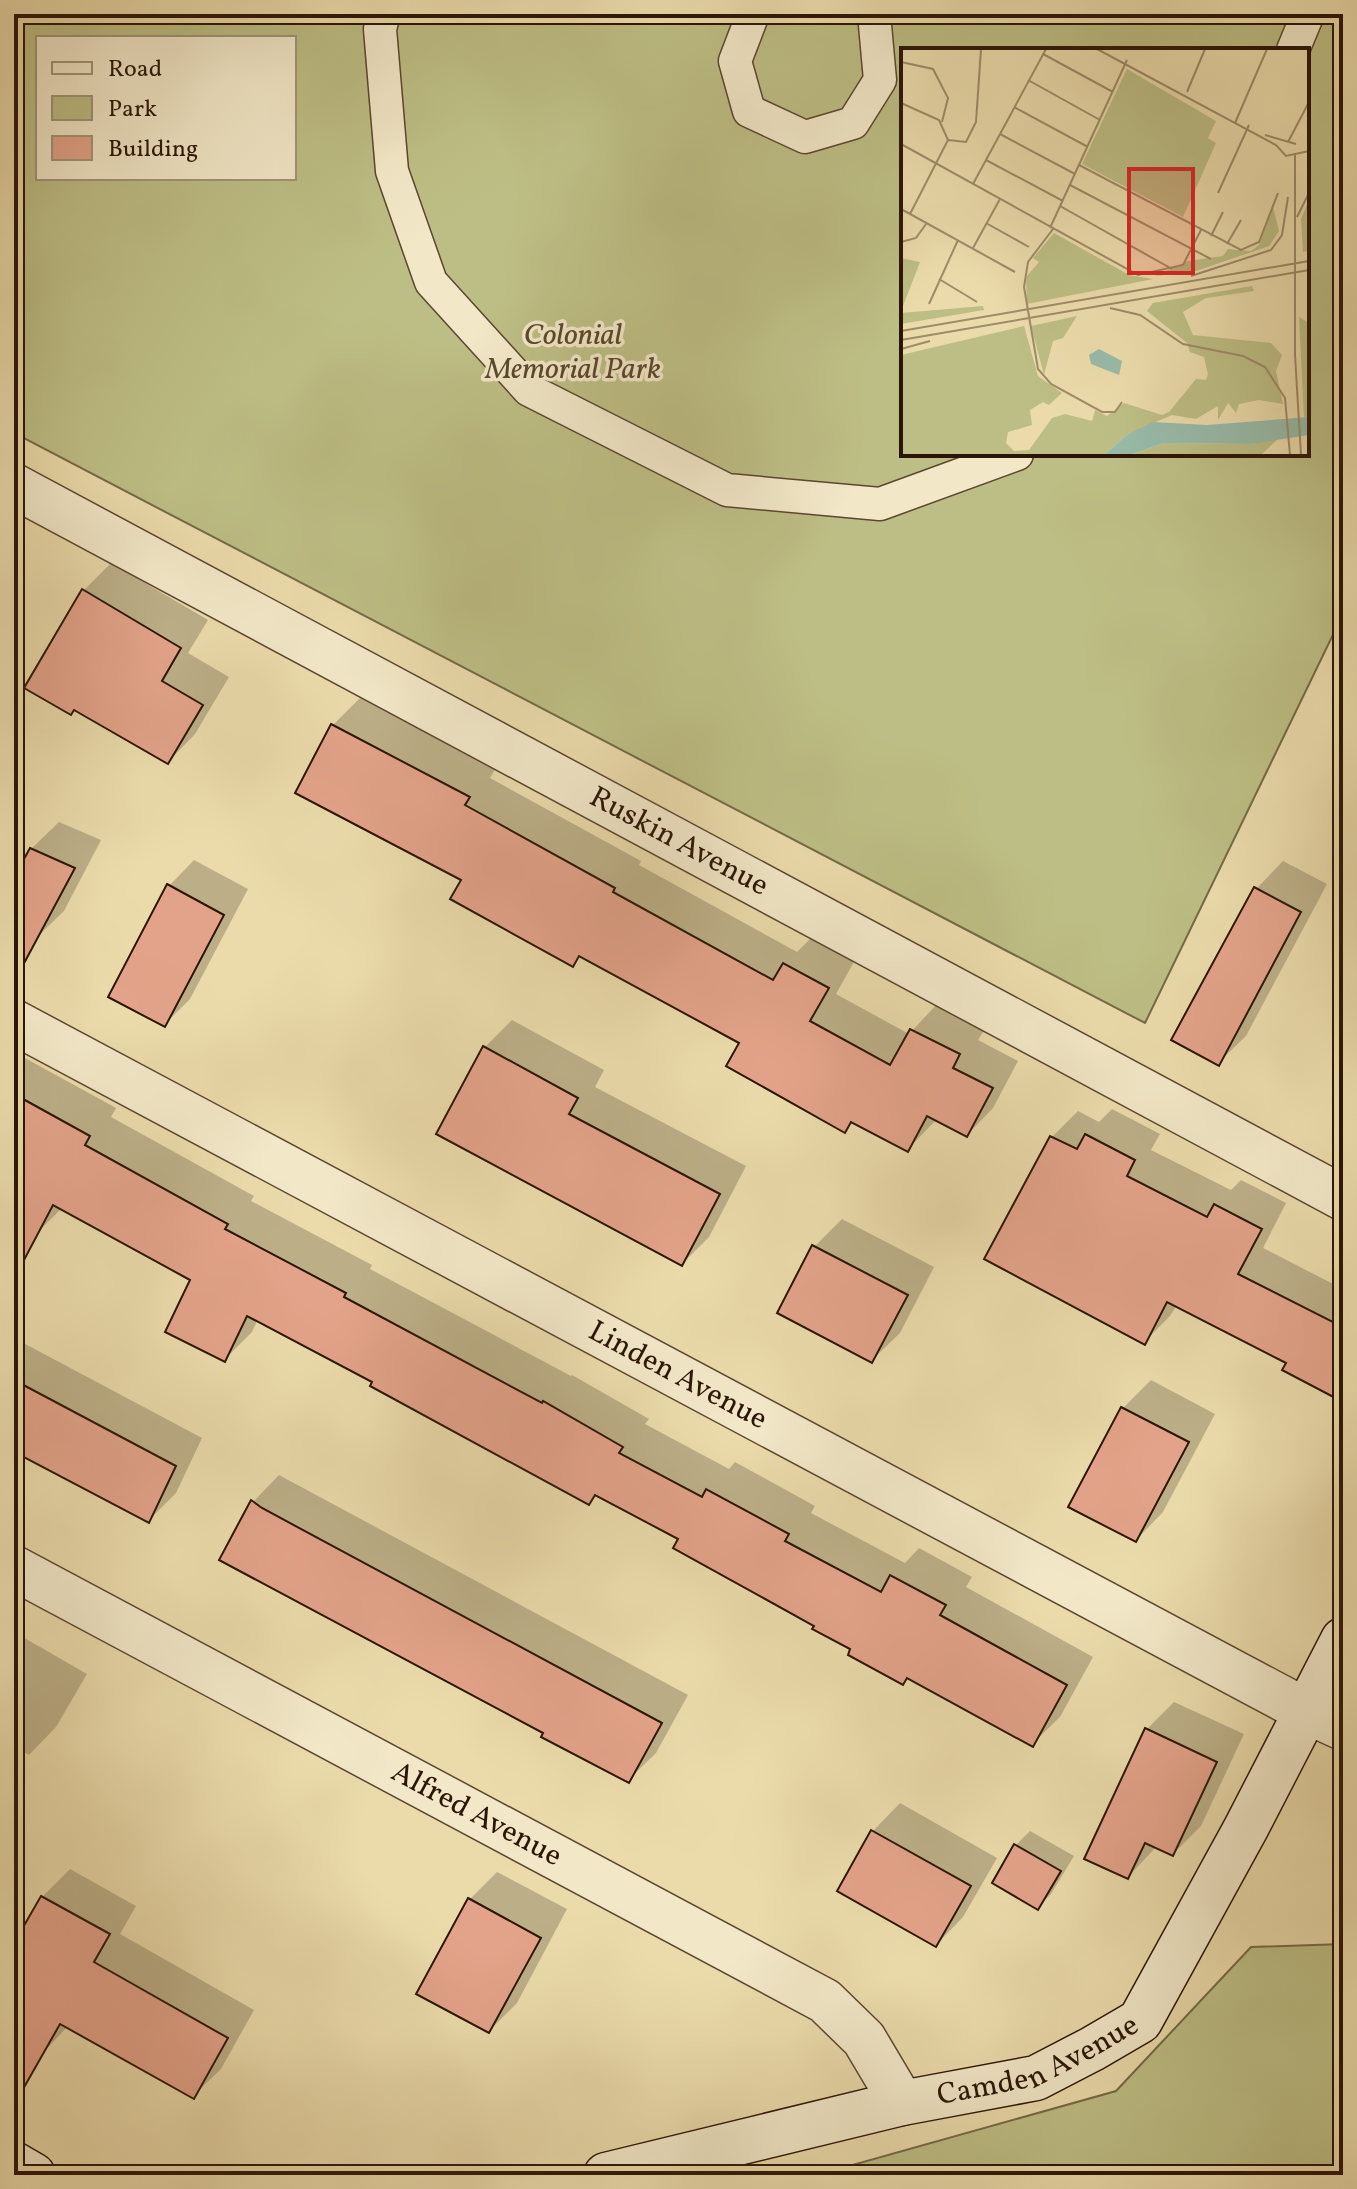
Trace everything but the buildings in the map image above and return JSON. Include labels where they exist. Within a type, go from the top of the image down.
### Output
[{"type":"street","name":"Ruskin Avenue","points":[[14,486],[1343,1198]]},
{"type":"street","name":"Linden Avenue","points":[[14,1022],[1324,1719]]},
{"type":"street","name":"Alfred Avenue","points":[[14,1568],[825,2001],[864,2039],[902,2103]]},
{"type":"street","name":"Camden Avenue","points":[[606,2175],[902,2103],[1036,2078],[1140,2021],[1246,1828],[1324,1719],[1343,1640]]},
{"type":"street","points":[[14,2164],[33,2175]]},
{"type":"lane","points":[[384,14],[380,29],[392,171],[431,282],[529,390],[727,490],[880,504],[1012,456]]},
{"type":"lane","points":[[753,14],[735,61],[749,111],[805,137],[853,123],[880,80],[874,14]]},
{"type":"lane","points":[[1294,48],[1308,14]]},
{"type":"green space","name":"Colonial Memorial Park","points":[[14,14],[1343,14],[1343,614],[1145,1023],[14,433]]},
{"type":"green space","points":[[1343,1944],[1343,2175],[817,2175],[1116,2091],[1251,1947]]}]
